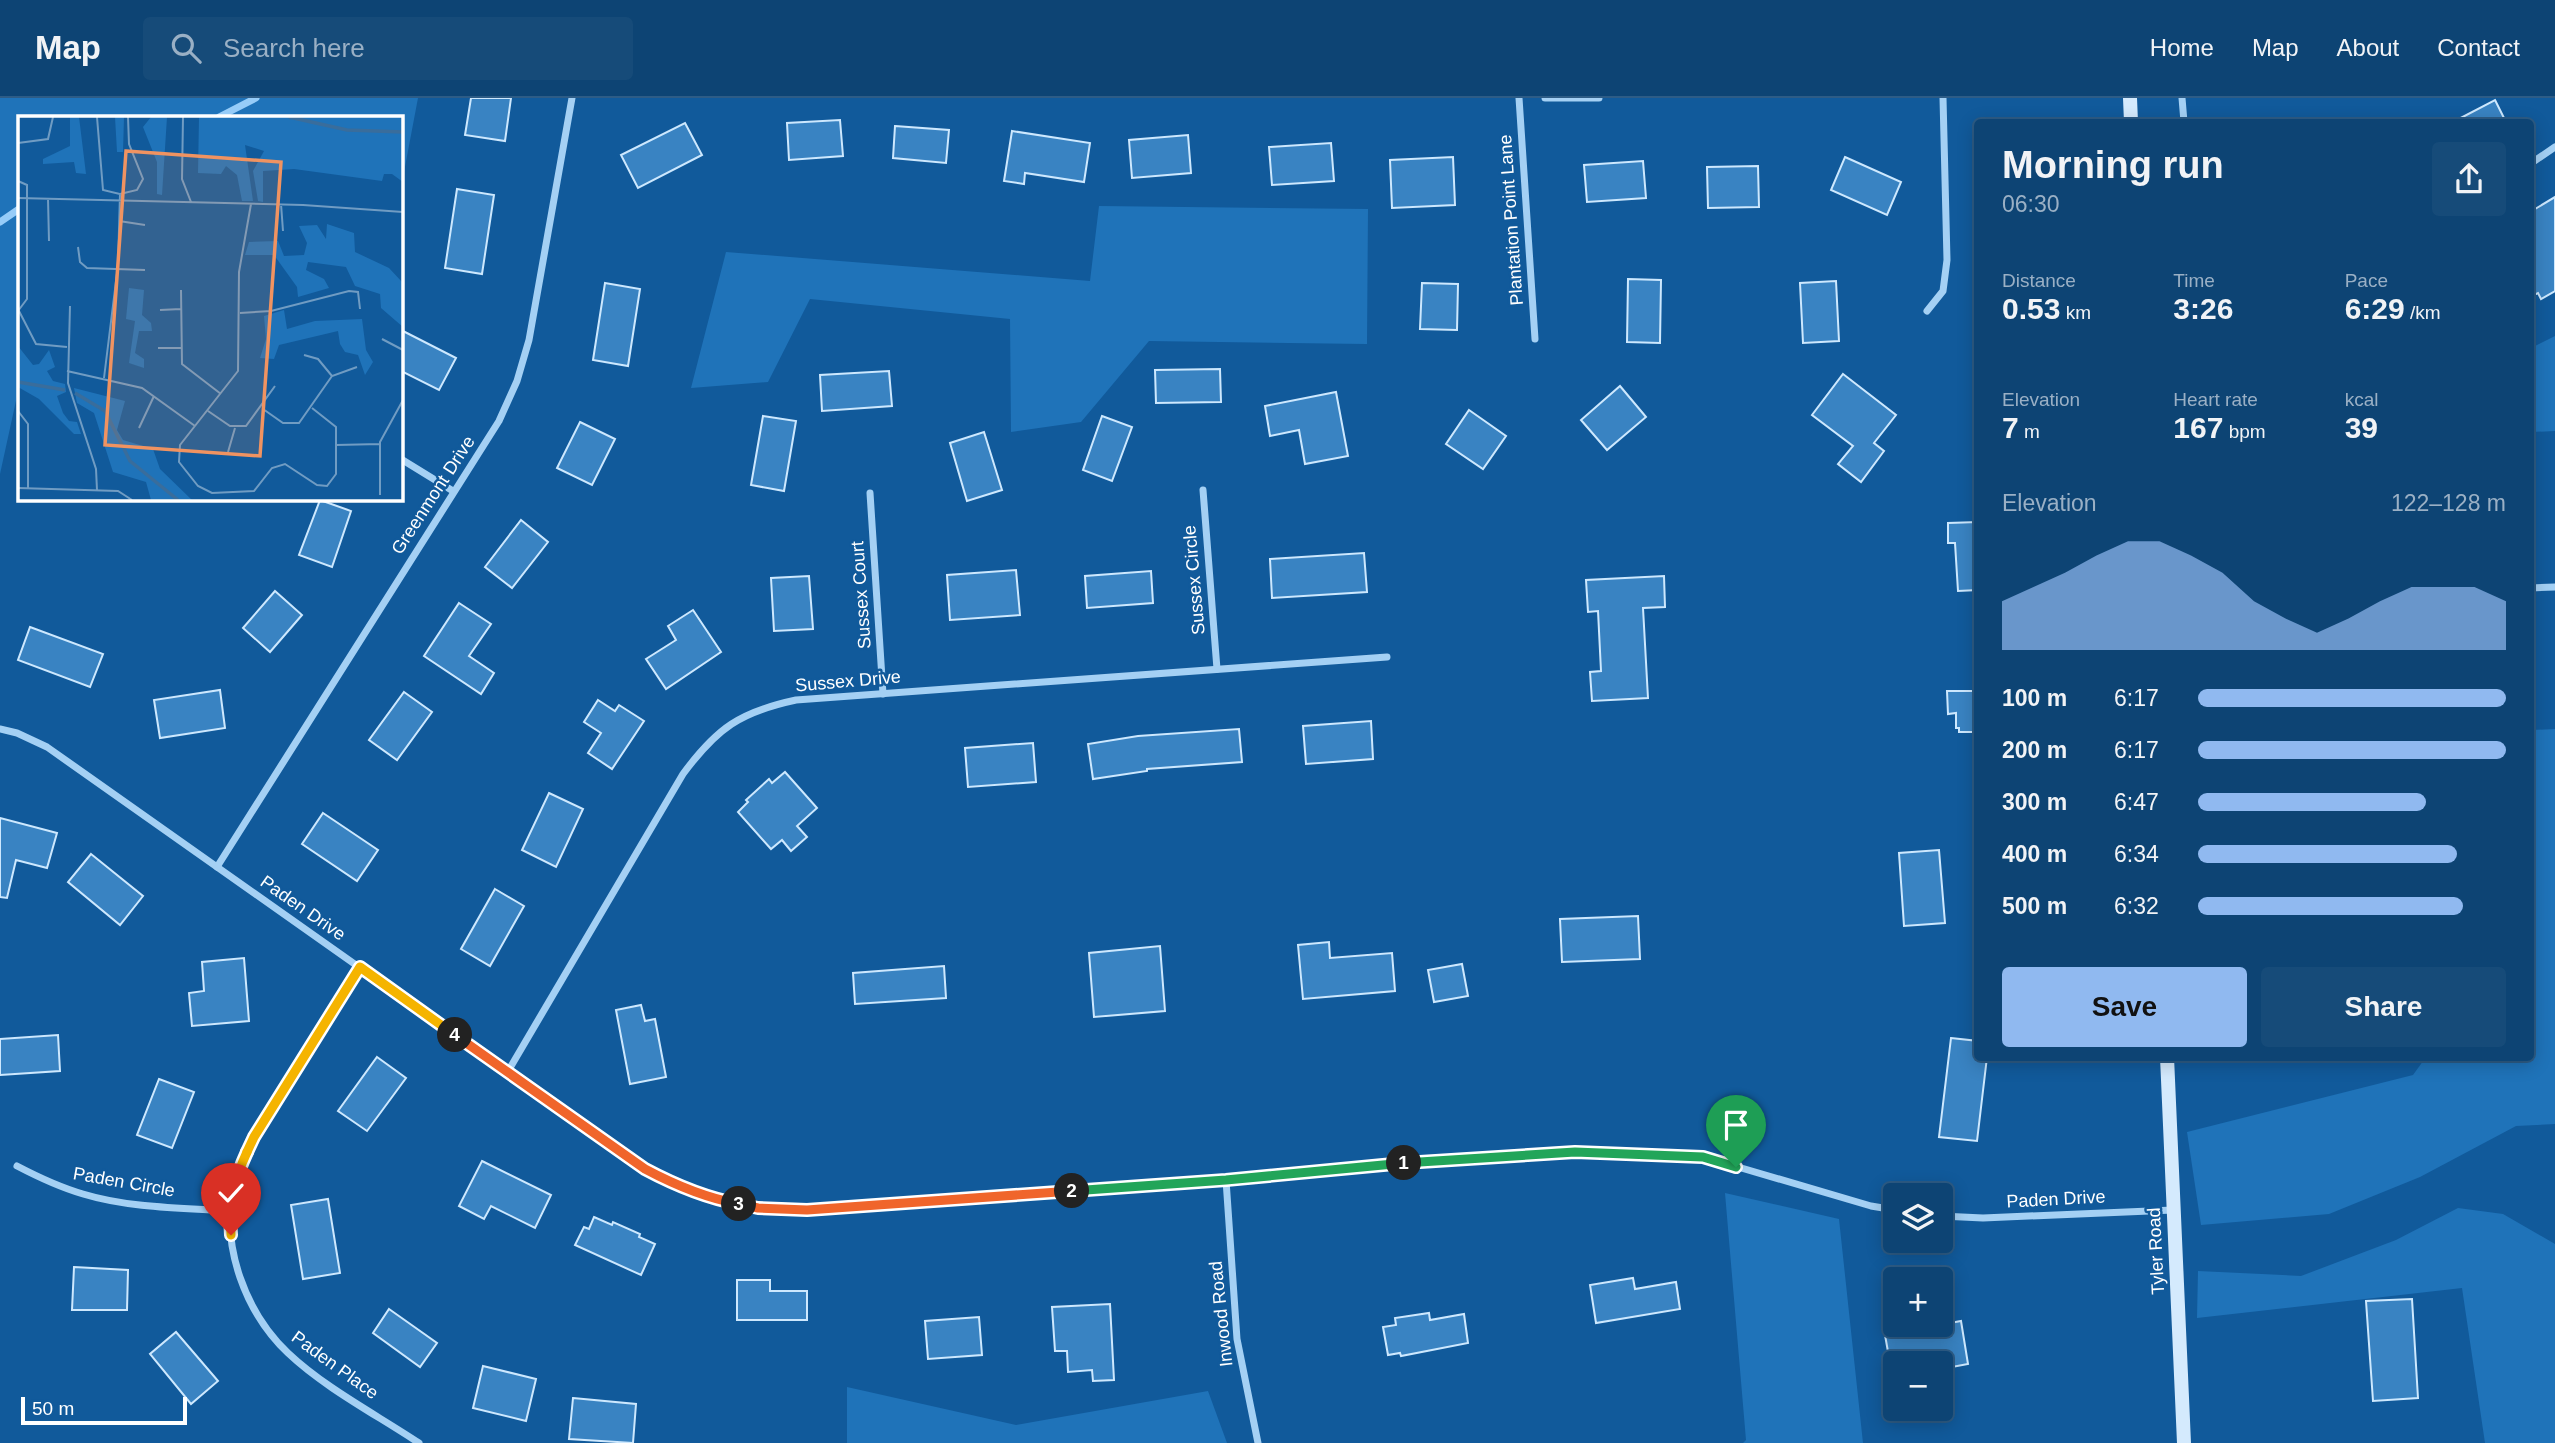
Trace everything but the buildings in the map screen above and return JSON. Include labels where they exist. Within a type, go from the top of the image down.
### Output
[{"type":"street","name":"Greenmont Drive","points":[[216,867],[499,421],[517,381],[529,340],[572,98]]},
{"type":"street","name":"Plantation Point Lane","points":[[1519,98],[1535,340]]},
{"type":"street","points":[[1545,98],[1599,98]]},
{"type":"street","points":[[1927,311],[1943,291],[1947,260],[1943,98]]},
{"type":"street","points":[[2130,98],[2131,119]]},
{"type":"street","points":[[2182,98],[2184,119]]},
{"type":"street","points":[[2534,161],[2555,147]]},
{"type":"street","points":[[402,460],[453,491]]},
{"type":"street","name":"Sussex Circle","points":[[1203,490],[1217,669]]},
{"type":"street","name":"Sussex Court","points":[[870,493],[883,694]]},
{"type":"street","points":[[2534,589],[2555,587]]},
{"type":"street","name":"Sussex Drive","points":[[507,1073],[683,774],[724,728],[747,714],[796,700],[1387,657]]},
{"type":"street","name":"Paden Drive","points":[[0,729],[47,747],[645,1169],[669,1182],[723,1201],[758,1208],[807,1210],[1226,1180],[1408,1162],[1575,1152],[1703,1157],[1883,1208]]},
{"type":"street","name":"Paden Place","points":[[360,967],[254,1137],[237,1176],[230,1211],[231,1235],[238,1270],[249,1301],[274,1340],[316,1376],[409,1440],[419,1443]]},
{"type":"street","name":"Tyler Road","points":[[2167,1061],[2184,1443]]},
{"type":"street","name":"Paden Circle","points":[[17,1166],[55,1185],[86,1195],[137,1204],[230,1211]]},
{"type":"street","name":"Inwood Road","points":[[1226,1180],[1237,1339],[1258,1443]]},
{"type":"street","name":"Paden Drive","points":[[1953,1217],[1983,1218],[2173,1210]]},
{"type":"shaded area","points":[[0,98],[418,98],[402,183],[402,116],[18,116],[18,392],[0,474]]},
{"type":"shaded area","points":[[1099,206],[1368,209],[1367,344],[1149,341],[1081,422],[1011,432],[1010,319],[810,299],[768,382],[691,388],[726,252],[1090,281]]},
{"type":"shaded area","points":[[2555,336],[2555,431],[2534,432],[2534,346]]},
{"type":"shaded area","points":[[2555,729],[2555,1124],[2516,1126],[2420,1177],[2329,1214],[2201,1225],[2187,1132],[2413,1075],[2423,1061],[2534,1061],[2534,730]]},
{"type":"shaded area","points":[[1725,1193],[1839,1219],[1863,1443],[1743,1443],[1746,1440]]},
{"type":"shaded area","points":[[2458,1208],[2503,1214],[2555,1244],[2555,1443],[2485,1443],[2462,1288],[2197,1318],[2198,1271],[2301,1276],[2396,1240]]},
{"type":"shaded area","points":[[847,1387],[1016,1425],[1208,1391],[1227,1443],[847,1443]]},
{"type":"waterway","points":[[221,116],[256,98]]},
{"type":"waterway","points":[[0,222],[18,210]]},
{"type":"route","points":[[231,1235],[230,1211],[241,1164],[254,1137],[360,967],[645,1169],[695,1192],[758,1208],[807,1210],[1226,1180],[1408,1162],[1575,1152],[1703,1157],[1736,1167]]}]
